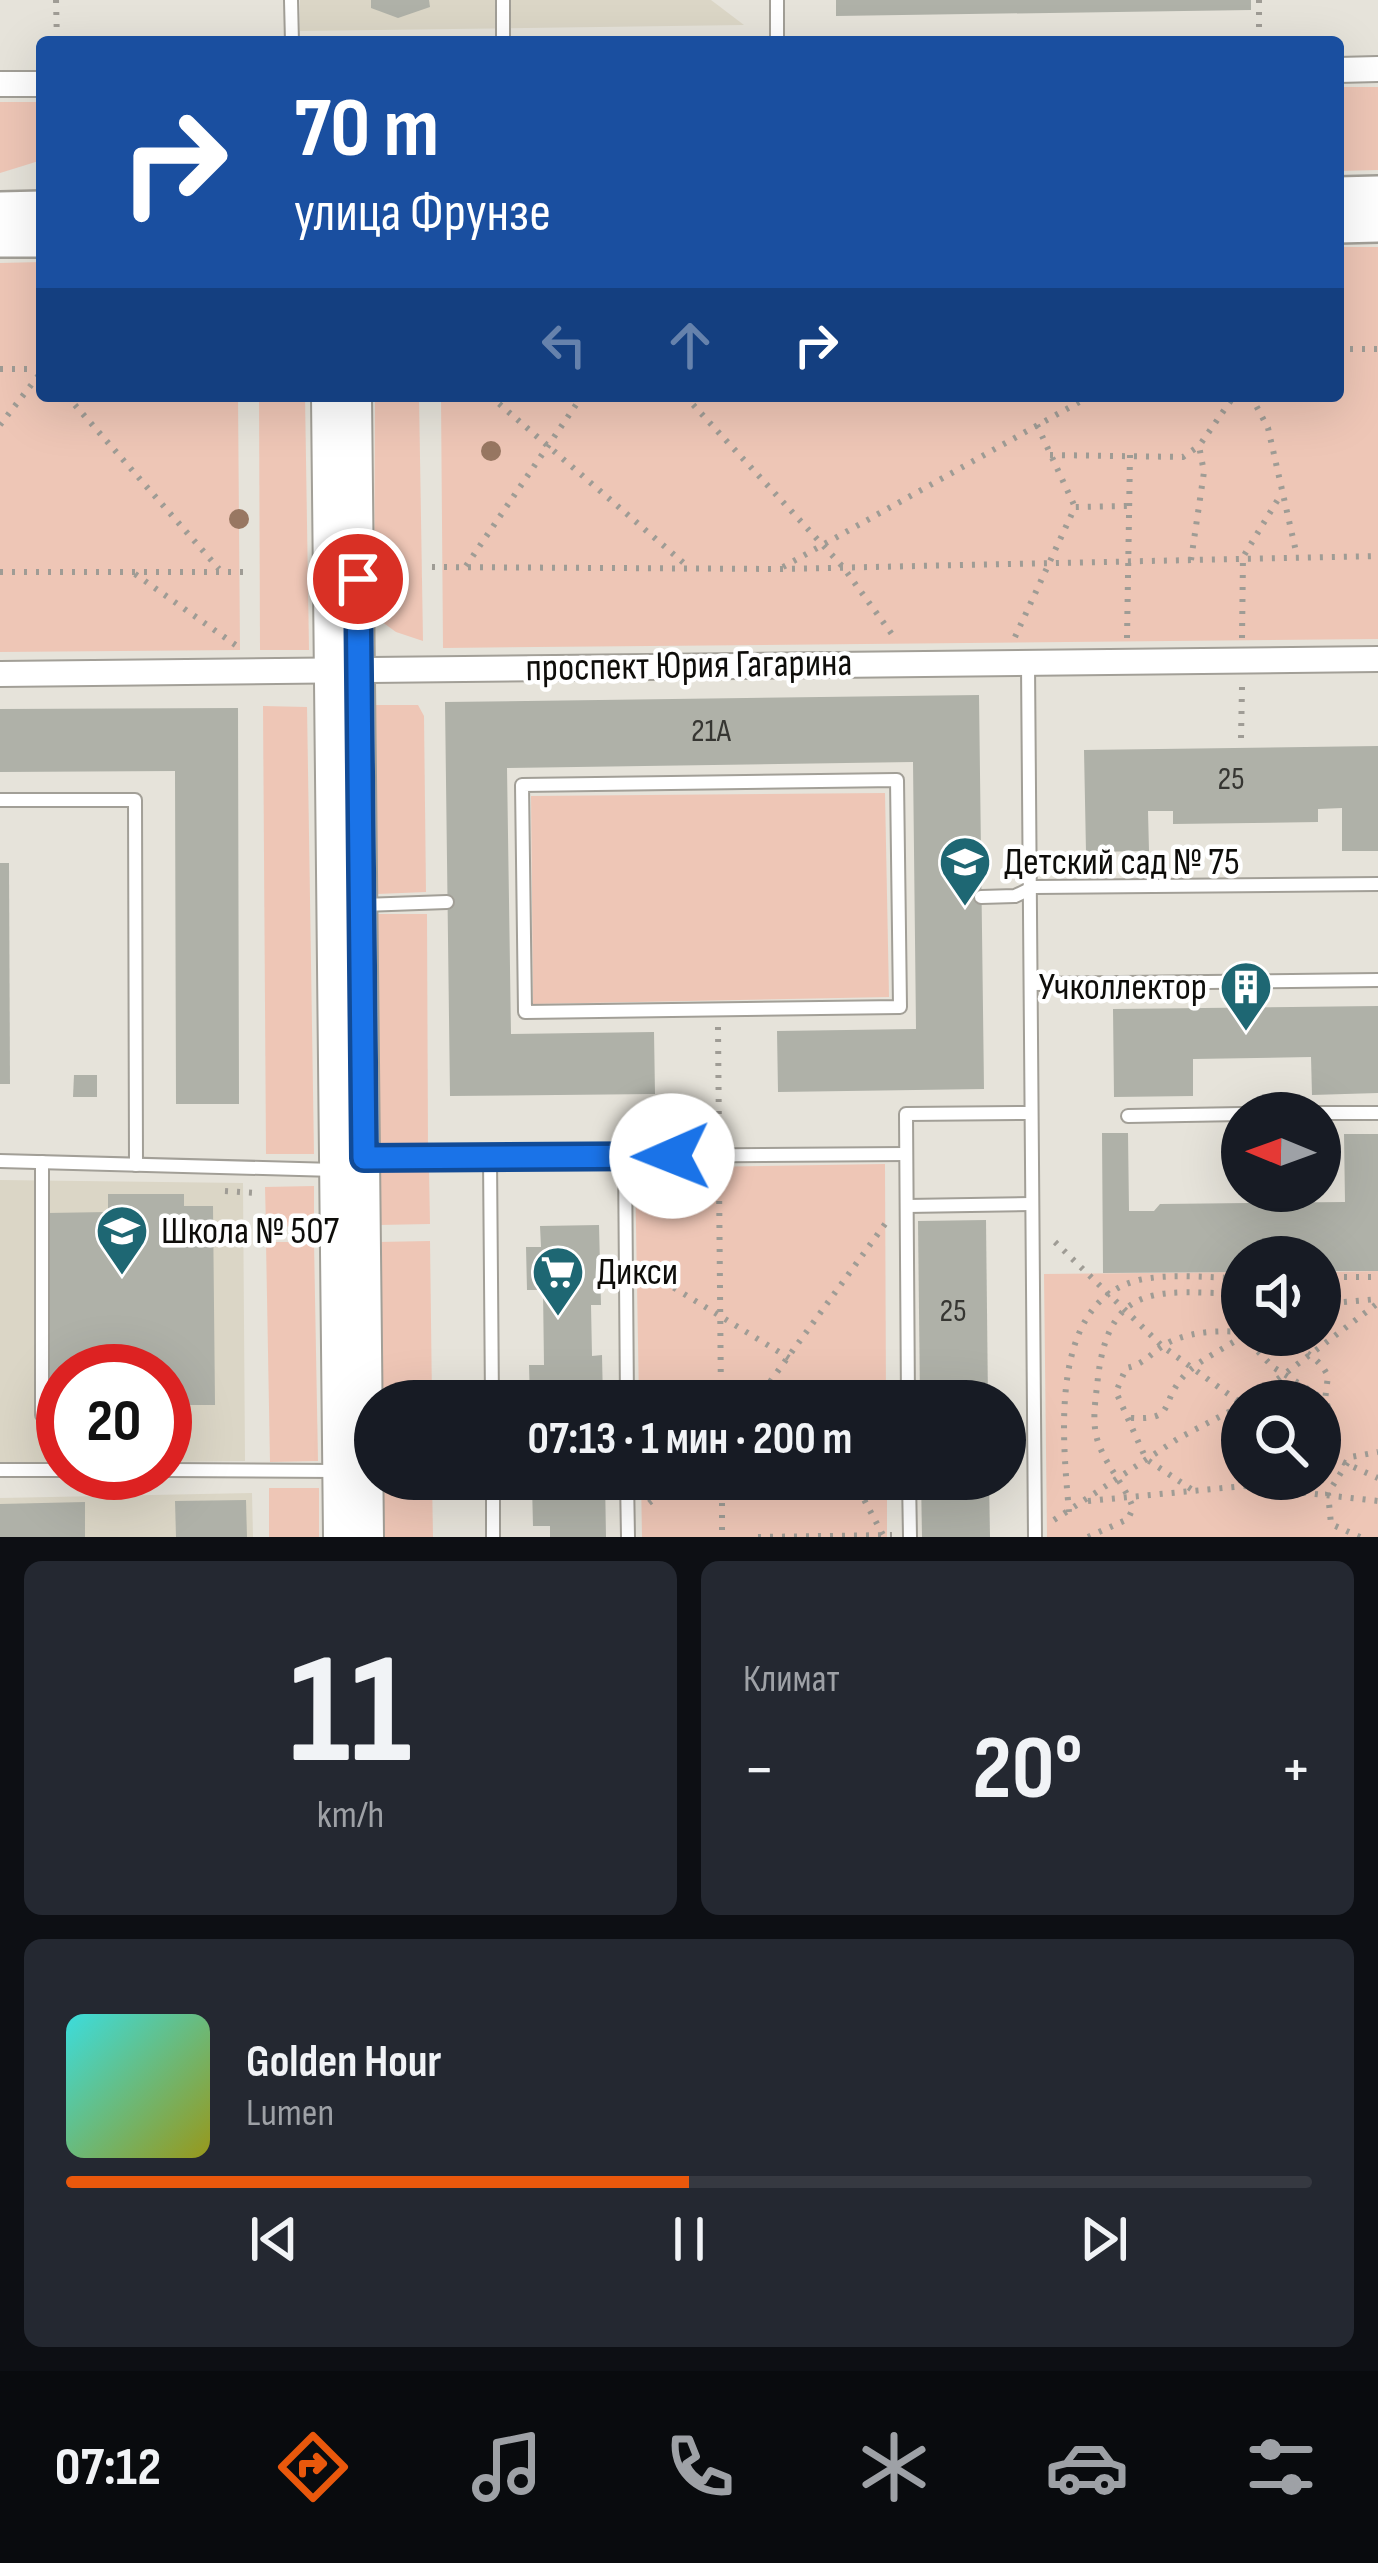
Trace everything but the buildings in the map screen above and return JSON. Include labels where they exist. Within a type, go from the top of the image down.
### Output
[{"type":"main road","points":[[1344,194],[1378,194]]},
{"type":"main road","points":[[0,208],[36,208]]},
{"type":"main road","points":[[1344,226],[1378,225]]},
{"type":"main road","points":[[0,240],[36,239]]},
{"type":"street","points":[[1344,70],[1378,69]]},
{"type":"street","points":[[0,85],[36,84]]},
{"type":"street","points":[[327,402],[344,671],[347,905],[352,1471],[339,1537]]},
{"type":"street","points":[[344,671],[356,402]]},
{"type":"street","name":"проспект Юрия Гагарина","points":[[0,674],[1378,659]]},
{"type":"street","points":[[352,1471],[368,1537]]},
{"type":"lane","points":[[291,0],[292,36]]},
{"type":"lane","points":[[503,0],[503,36]]},
{"type":"lane","points":[[777,0],[777,36]]},
{"type":"lane","points":[[1028,663],[1034,887],[1029,1113],[1035,1534]]},
{"type":"lane","points":[[897,780],[899,898],[900,1007],[524,1012],[516,901],[521,785],[897,780]]},
{"type":"lane","points":[[0,800],[135,800],[136,1166]]},
{"type":"lane","points":[[981,897],[1015,896],[1034,887],[1378,884]]},
{"type":"lane","points":[[899,898],[914,898]]},
{"type":"lane","points":[[347,905],[447,902]]},
{"type":"lane","points":[[1033,984],[1378,980]]},
{"type":"lane","points":[[1341,1113],[1378,1112]]},
{"type":"lane","points":[[908,1380],[906,1114],[1029,1113]]},
{"type":"lane","points":[[1128,1116],[1221,1114]]},
{"type":"lane","points":[[0,1161],[136,1166],[906,1154]]},
{"type":"lane","points":[[625,1156],[627,1380]]},
{"type":"lane","points":[[490,1157],[492,1380]]},
{"type":"lane","points":[[42,1162],[42,1344]]},
{"type":"lane","points":[[907,1206],[1031,1204]]},
{"type":"lane","points":[[0,1470],[36,1470]]},
{"type":"lane","points":[[192,1470],[352,1471]]},
{"type":"lane","points":[[493,1500],[493,1537]]},
{"type":"lane","points":[[628,1500],[628,1537]]},
{"type":"lane","points":[[909,1500],[910,1536]]},
{"type":"path","points":[[56,0],[57,36]]},
{"type":"path","points":[[1258,0],[1259,36]]},
{"type":"path","points":[[1344,349],[1378,349]]},
{"type":"path","points":[[0,369],[36,370]]},
{"type":"path","points":[[0,425],[36,378]]},
{"type":"path","points":[[73,402],[221,572]]},
{"type":"path","points":[[497,402],[689,567]]},
{"type":"path","points":[[465,568],[578,402]]},
{"type":"path","points":[[692,402],[843,567],[914,664]]},
{"type":"path","points":[[780,569],[1079,402]]},
{"type":"path","points":[[1050,455],[1183,457],[1199,446],[1230,402]]},
{"type":"path","points":[[1254,402],[1268,428],[1280,496],[1298,556]]},
{"type":"path","points":[[1001,663],[1053,563],[1075,506],[1037,425]]},
{"type":"path","points":[[1191,560],[1204,472],[1199,446]]},
{"type":"path","points":[[1127,662],[1130,455]]},
{"type":"path","points":[[1244,557],[1280,496]]},
{"type":"path","points":[[1075,506],[1129,506]]},
{"type":"path","points":[[432,567],[780,569],[1378,556]]},
{"type":"path","points":[[0,572],[246,572]]},
{"type":"path","points":[[131,572],[250,655]]},
{"type":"path","points":[[718,1010],[721,1380]]},
{"type":"path","points":[[772,1380],[879,1228],[907,1206]]},
{"type":"path","points":[[1032,1228],[1042,1228],[1120,1310],[1221,1388]]},
{"type":"path","points":[[626,1260],[789,1358]]},
{"type":"path","points":[[1341,1277],[1378,1277]]},
{"type":"path","points":[[1069,1512],[1067,1387],[1082,1325],[1106,1296],[1152,1278],[1221,1278]]},
{"type":"path","points":[[1088,1537],[1127,1520],[1133,1508],[1094,1422],[1103,1349],[1120,1310],[1143,1295],[1221,1294]]},
{"type":"path","points":[[1341,1303],[1378,1301]]},
{"type":"path","points":[[1341,1333],[1378,1301]]},
{"type":"path","points":[[1191,1489],[1146,1459],[1116,1392],[1118,1377],[1126,1368],[1143,1365],[1162,1346],[1191,1334],[1221,1335]]},
{"type":"path","points":[[1131,1418],[1158,1415],[1171,1407],[1177,1383],[1221,1351]]},
{"type":"path","points":[[1264,1356],[1292,1380]]},
{"type":"path","points":[[1282,1380],[1315,1356],[1328,1380]]},
{"type":"path","points":[[1035,1534],[1146,1459],[1221,1417]]},
{"type":"path","points":[[1341,1467],[1358,1453],[1378,1452]]},
{"type":"path","points":[[1343,1463],[1378,1478]]},
{"type":"path","points":[[1088,1501],[1221,1489]]},
{"type":"path","points":[[1341,1495],[1378,1501]]},
{"type":"path","points":[[628,1520],[653,1500]]},
{"type":"path","points":[[722,1500],[722,1537]]},
{"type":"path","points":[[864,1500],[883,1535]]},
{"type":"path","points":[[1329,1500],[1331,1525],[1360,1537]]},
{"type":"path","points":[[758,1537],[910,1536]]},
{"type":"shaded area","points":[[300,0],[711,0],[744,25],[300,31]]},
{"type":"shaded area","points":[[1344,87],[1378,87],[1378,170],[1344,171]]},
{"type":"shaded area","points":[[0,102],[36,102],[36,162],[0,173]]},
{"type":"shaded area","points":[[1344,247],[1378,247],[1378,639],[443,648],[441,402],[1344,402]]},
{"type":"shaded area","points":[[36,262],[36,402],[238,402],[240,650],[0,652],[0,263]]},
{"type":"shaded area","points":[[259,402],[305,402],[309,650],[260,650]]},
{"type":"shaded area","points":[[375,402],[419,402],[423,641],[396,632],[374,616]]},
{"type":"shaded area","points":[[376,705],[418,705],[424,716],[426,892],[377,894]]},
{"type":"shaded area","points":[[263,706],[307,707],[314,1154],[266,1154]]},
{"type":"shaded area","points":[[885,793],[889,997],[533,1004],[531,796]]},
{"type":"shaded area","points":[[377,914],[427,914],[428,1149],[379,1149]]},
{"type":"shaded area","points":[[885,1164],[886,1380],[639,1380],[635,1168]]},
{"type":"shaded area","points":[[429,1169],[430,1224],[379,1225],[378,1170]]},
{"type":"shaded area","name":"Школа № 507","points":[[0,1180],[243,1183],[245,1461],[192,1462],[192,1344],[36,1344],[36,1464],[0,1465]]},
{"type":"shaded area","points":[[314,1186],[314,1226],[266,1227],[265,1187]]},
{"type":"shaded area","points":[[430,1241],[432,1380],[380,1380],[378,1242]]},
{"type":"shaded area","points":[[266,1242],[314,1242],[318,1461],[270,1462]]},
{"type":"shaded area","points":[[1378,1271],[1378,1537],[1047,1537],[1044,1274],[1221,1272],[1221,1356],[1341,1356],[1341,1272]]},
{"type":"shaded area","points":[[269,1488],[319,1488],[319,1537],[269,1537]]},
{"type":"shaded area","points":[[252,1493],[253,1537],[0,1537],[0,1498],[192,1500],[192,1494]]},
{"type":"shaded area","points":[[381,1500],[432,1500],[433,1537],[381,1537]]},
{"type":"shaded area","points":[[641,1500],[887,1500],[887,1537],[642,1537]]},
{"type":"place","name":"Детский сад № 75","points":[[965,908]]},
{"type":"place","name":"Учколлектор","points":[[1246,1033]]},
{"type":"place","name":"Школа № 507","points":[[122,1277]]},
{"type":"place","name":"Дикси","points":[[558,1318]]},
{"type":"route","points":[[358,579],[364,1158],[672,1156]]}]
